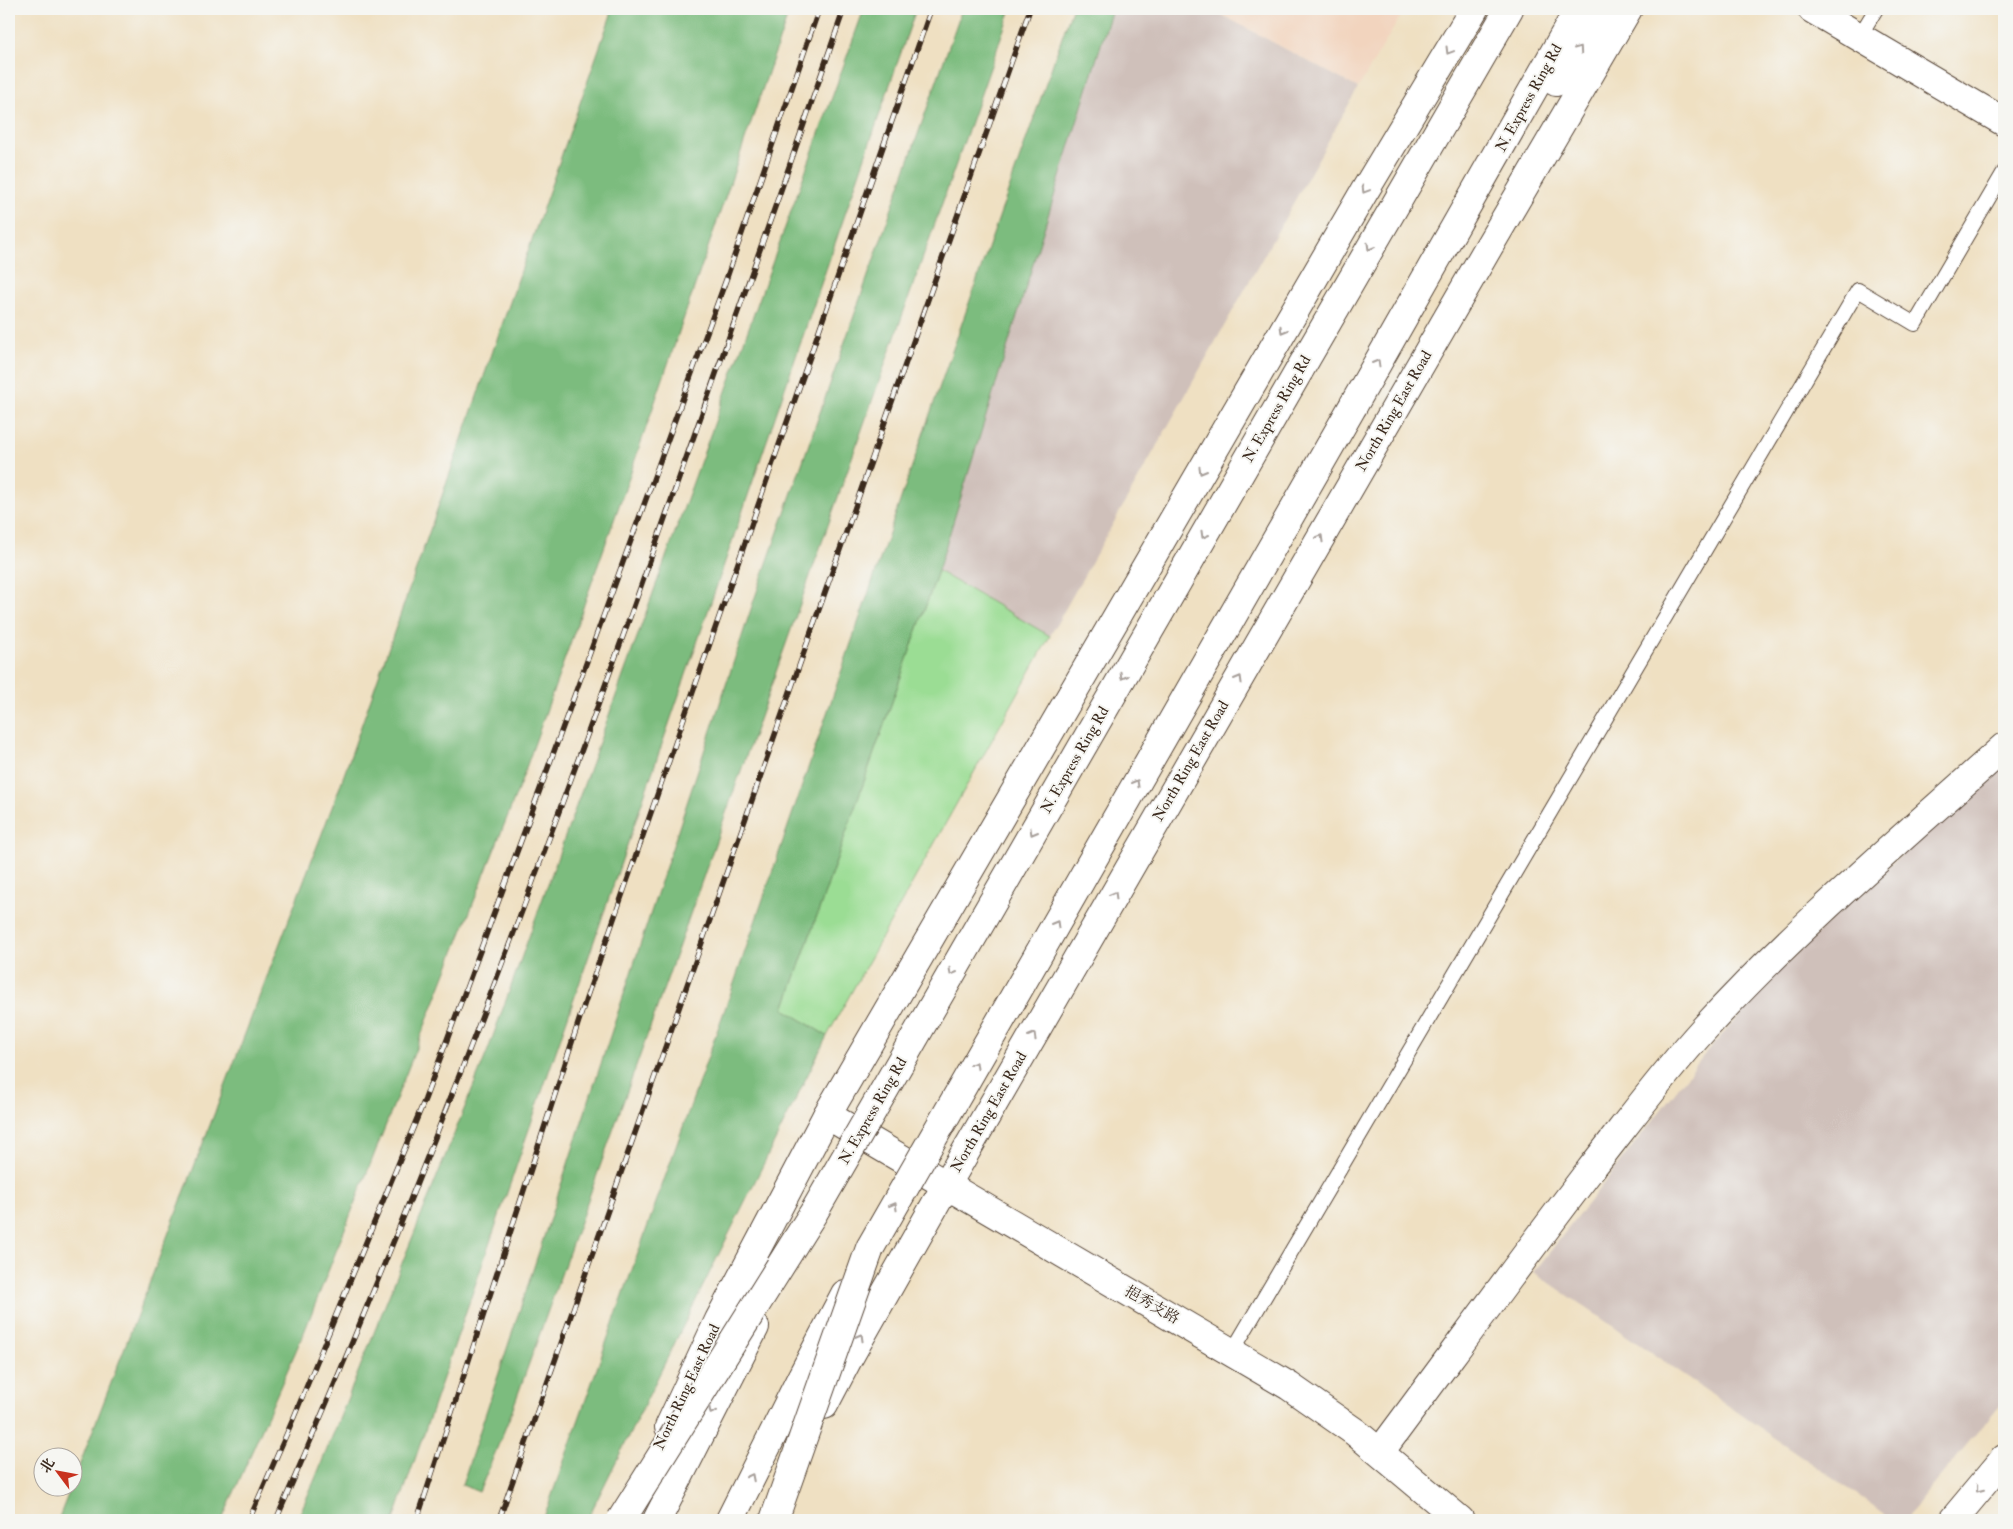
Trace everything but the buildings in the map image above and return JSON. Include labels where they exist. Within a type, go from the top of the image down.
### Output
[{"type":"main road","name":"North Ring East Road","points":[[625,1520],[719,1320],[827,1116],[1364,192],[1474,9]]},
{"type":"main road","points":[[1397,199],[1489,9]]},
{"type":"main road","name":"N. Express Ring Rd","points":[[657,1520],[814,1212],[1397,199],[1509,9]]},
{"type":"main road","name":"N. Express Ring Rd","points":[[730,1520],[801,1378],[870,1248],[1579,9]]},
{"type":"main road","points":[[1461,218],[1607,9]]},
{"type":"main road","name":"North Ring East Road","points":[[766,1520],[777,1493],[848,1359],[947,1184],[1628,9]]},
{"type":"main road","points":[[1812,9],[2004,122]]},
{"type":"main road","points":[[1380,1452],[1520,1261],[1673,1065],[1703,1031],[1751,979],[1843,892],[2004,747]]},
{"type":"main road","name":"挹秀支路","points":[[827,1116],[947,1184],[1289,1386],[1355,1432],[1460,1520]]},
{"type":"main road","points":[[621,1520],[814,1212]]},
{"type":"main road","points":[[774,1520],[870,1248]]},
{"type":"main road","points":[[1954,1520],[2004,1458]]},
{"type":"lane","points":[[1859,36],[1876,9]]},
{"type":"lane","points":[[1232,1352],[1858,290],[1915,324],[2004,172]]},
{"type":"shaded area","points":[[1112,9],[1211,9],[1358,88],[1050,636],[938,571]]},
{"type":"shaded area","points":[[1211,9],[1405,9],[1358,88]]},
{"type":"shaded area","points":[[2004,765],[2004,1400],[1904,1520],[1894,1520],[1534,1272],[1704,1055],[1778,972],[1854,896]]},
{"type":"green space","points":[[613,9],[790,9],[625,489],[521,782],[305,1330],[222,1520],[58,1520],[67,1496],[82,1496],[82,1459],[339,789]]},
{"type":"green space","points":[[864,9],[916,9],[394,1520],[297,1520],[488,1050]]},
{"type":"green space","points":[[962,9],[1011,9],[642,1050],[509,1419],[479,1492],[462,1485],[754,600]]},
{"type":"green space","points":[[1072,9],[1112,9],[938,571],[784,1009],[827,1036],[587,1520],[543,1520],[731,992]]},
{"type":"green space","points":[[938,571],[1050,636],[827,1036],[784,1009]]},
{"type":"railway","points":[[249,1520],[294,1417],[425,1099],[727,277],[819,9]]},
{"type":"railway","points":[[276,1520],[417,1183],[548,842],[631,614],[844,9]]},
{"type":"railway","points":[[417,1520],[586,999],[931,9]]},
{"type":"railway","points":[[499,1520],[1030,9]]}]
